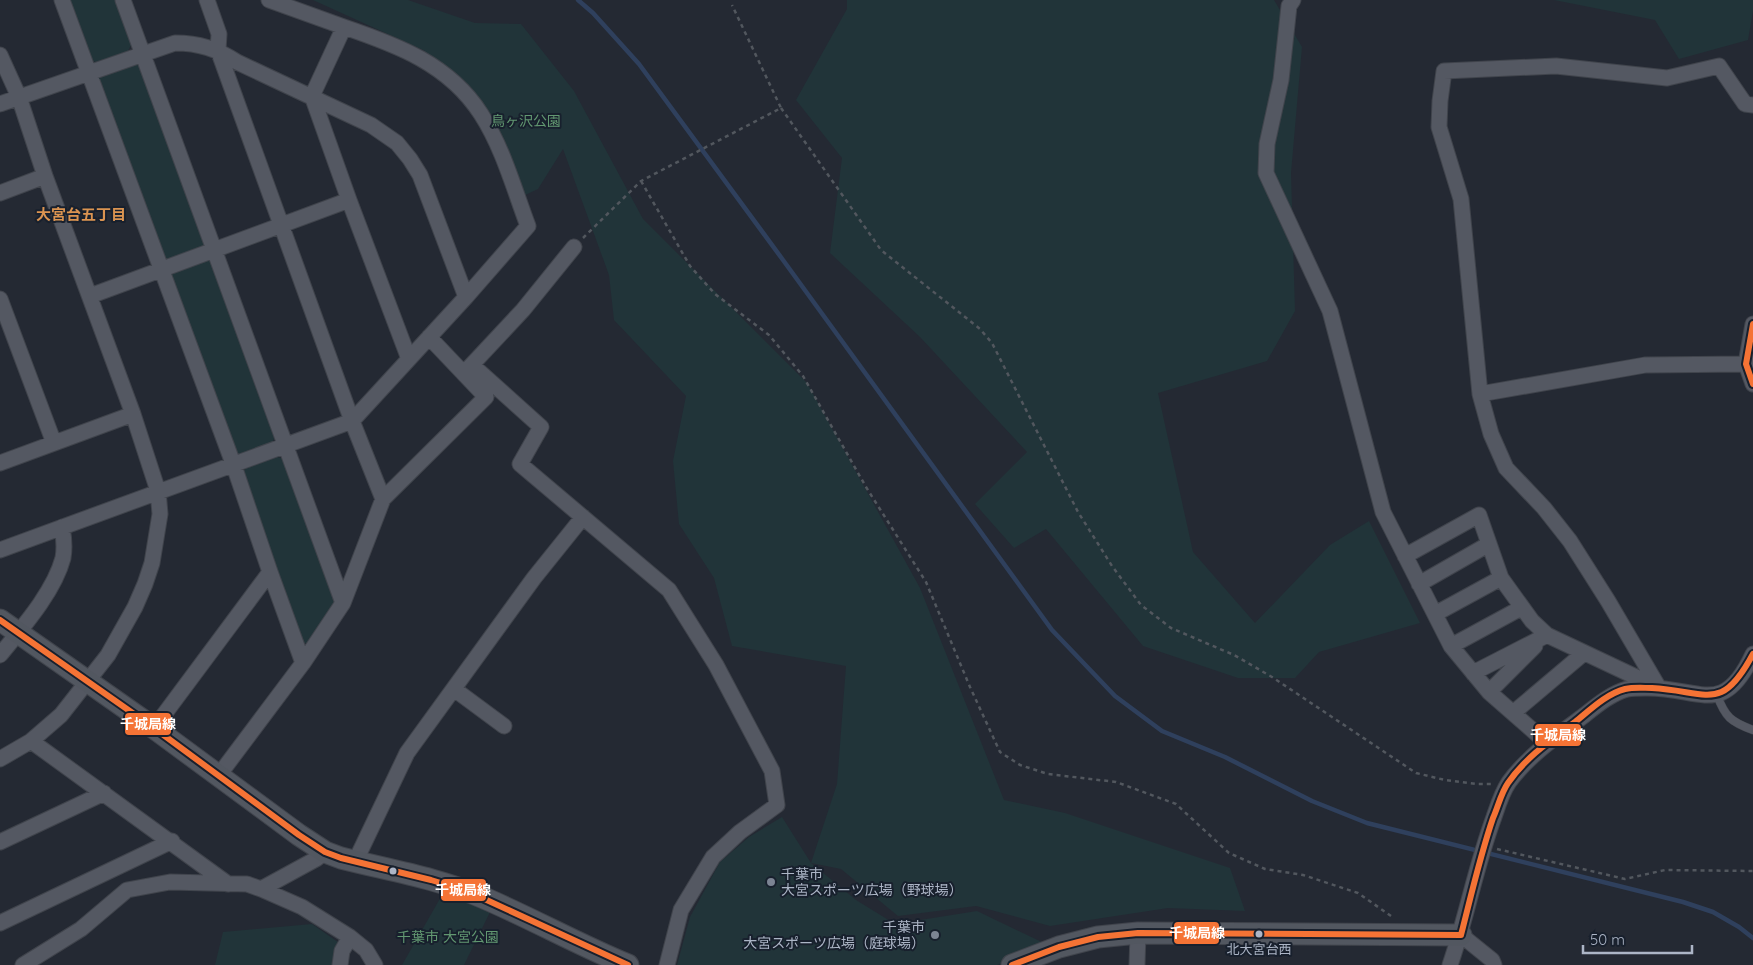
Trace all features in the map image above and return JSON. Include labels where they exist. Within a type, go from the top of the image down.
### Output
[{"type":"street","points":[[62,0],[234,466],[303,663]]},
{"type":"street","points":[[123,0],[343,603]]},
{"type":"street","points":[[207,0],[219,34],[218,50],[352,421],[383,499]]},
{"type":"street","points":[[0,550],[158,491],[234,466],[352,421],[466,297],[528,226],[494,138],[481,114],[466,94],[446,76],[428,62],[383,40],[269,0]]},
{"type":"street","points":[[1292,0],[1289,6],[1280,80],[1267,144],[1266,173],[1330,311],[1383,512],[1452,646],[1488,692],[1547,743]]},
{"type":"street","points":[[344,27],[312,96],[409,359]]},
{"type":"street","points":[[0,104],[175,43],[188,43],[218,50],[237,62],[371,125],[397,143],[420,175],[466,297]]},
{"type":"street","points":[[0,55],[19,97],[45,176],[133,414],[158,491],[160,514],[157,540],[145,584],[123,631],[108,655],[61,715],[31,741],[0,759]]},
{"type":"street","points":[[1659,688],[1570,541],[1544,508],[1506,468],[1491,434],[1480,394],[1461,199],[1439,127],[1444,71],[1556,66],[1667,78],[1719,66],[1745,104],[1753,105]]},
{"type":"street","points":[[0,193],[45,176]]},
{"type":"street","points":[[90,296],[349,200]]},
{"type":"street","points":[[468,369],[523,310],[574,247]]},
{"type":"street","points":[[0,299],[54,443]]},
{"type":"street","points":[[1753,324],[1751,349],[1746,364],[1753,384]]},
{"type":"street","points":[[429,337],[541,427],[520,464],[669,590],[716,665],[772,771],[777,805],[740,832],[713,857],[681,910],[667,965]]},
{"type":"street","points":[[1480,394],[1645,365],[1746,364]]},
{"type":"street","points":[[219,776],[303,663],[343,603],[383,499],[486,397],[468,369]]},
{"type":"street","points":[[0,463],[133,414]]},
{"type":"street","points":[[1405,556],[1479,515],[1500,578],[1532,622],[1547,635],[1659,688]]},
{"type":"street","points":[[355,862],[407,753],[534,578],[582,517]]},
{"type":"street","points":[[0,655],[45,596],[56,576],[63,558],[65,541],[62,527]]},
{"type":"street","points":[[1419,584],[1489,544]]},
{"type":"street","points":[[154,728],[270,572]]},
{"type":"street","points":[[1435,614],[1500,578]]},
{"type":"street","points":[[1452,646],[1521,608]]},
{"type":"street","points":[[0,620],[154,728],[299,835],[325,852],[355,862],[440,882],[483,898],[628,965]]},
{"type":"street","points":[[1473,673],[1547,635]]},
{"type":"street","points":[[1488,692],[1547,635]]},
{"type":"street","points":[[1513,714],[1584,654]]},
{"type":"street","points":[[1450,965],[1461,935],[1483,845],[1508,784],[1518,771],[1547,743],[1610,696],[1628,689],[1659,688],[1706,696],[1716,695],[1737,683],[1753,654]]},
{"type":"street","points":[[454,689],[504,726]]},
{"type":"street","points":[[31,741],[172,841],[228,884]]},
{"type":"street","points":[[0,842],[104,793]]},
{"type":"street","points":[[0,923],[172,841]]},
{"type":"street","points":[[261,888],[316,859],[325,852]]},
{"type":"street","points":[[22,965],[82,929],[127,890],[170,882],[247,884],[261,888],[302,907],[350,937],[366,950],[375,965]]},
{"type":"street","points":[[1138,933],[1138,965]]},
{"type":"street","points":[[1012,965],[1059,947],[1098,937],[1138,933],[1415,933],[1461,935],[1479,949],[1494,965]]},
{"type":"street","points":[[340,965],[342,951],[350,937]]},
{"type":"lane","points":[[1716,695],[1722,709],[1736,724],[1753,730]]},
{"type":"path","points":[[732,5],[781,108],[881,250],[980,329],[992,342],[1078,512],[1112,566],[1141,605],[1171,628],[1234,655],[1272,677],[1416,773],[1445,780],[1476,784],[1508,784]]},
{"type":"path","points":[[574,247],[641,182],[781,108]]},
{"type":"path","points":[[641,182],[690,266],[715,294],[769,335],[803,376],[866,487],[926,582],[970,687],[1000,752],[1020,765],[1048,774],[1116,782],[1176,804],[1229,853],[1265,869],[1303,875],[1358,893],[1391,916]]},
{"type":"path","points":[[1483,845],[1625,879],[1665,870],[1753,871]]},
{"type":"green space","points":[[67,0],[118,0],[133,41],[128,51],[96,62],[88,60]]},
{"type":"green space","name":"鳥ヶ沢公園","points":[[313,0],[408,0],[475,23],[521,24],[574,91],[643,219],[807,383],[920,588],[1004,800],[1065,813],[1230,868],[1245,911],[1168,908],[1050,926],[976,906],[898,916],[841,869],[811,863],[837,784],[846,666],[732,646],[714,578],[679,524],[673,461],[686,396],[614,320],[609,275],[563,149],[538,189],[523,196],[502,140],[425,51]]},
{"type":"green space","points":[[847,0],[1274,0],[1302,47],[1291,173],[1295,311],[1267,361],[1158,393],[1193,552],[1255,623],[1330,545],[1369,521],[1420,623],[1319,652],[1295,678],[1238,678],[1143,646],[1046,529],[1014,548],[975,504],[1027,452],[920,337],[830,253],[842,158],[796,100],[847,9]]},
{"type":"green space","points":[[1554,0],[1753,0],[1753,11],[1748,40],[1679,59],[1655,20]]},
{"type":"green space","points":[[131,63],[140,65],[204,242],[203,248],[169,260],[162,257],[97,81],[100,74]]},
{"type":"green space","points":[[205,257],[212,260],[275,437],[272,443],[239,455],[235,452],[170,277],[172,270]]},
{"type":"green space","points":[[277,457],[285,459],[337,608],[311,646],[303,642],[242,474],[246,468]]},
{"type":"green space","name":"千葉市 大宮スポーツ広場（野球場）","points":[[782,817],[811,863],[856,900],[895,924],[977,911],[1048,945],[997,965],[677,965],[690,917],[720,862],[749,837]]},
{"type":"green space","name":"千葉市 大宮公園","points":[[446,888],[493,906],[464,965],[402,965]]},
{"type":"green space","points":[[312,924],[345,947],[343,965],[215,965],[223,932]]},
{"type":"waterway","points":[[578,0],[593,13],[639,64],[1052,630],[1115,696],[1162,731],[1225,757],[1312,801],[1367,823],[1683,902],[1713,912],[1739,927],[1753,938]]},
{"type":"transit line","name":"千城局線","points":[[1753,324],[1746,364],[1753,384]]},
{"type":"transit line","name":"千城局線","points":[[0,620],[154,728],[299,835],[325,852],[341,858],[431,880],[467,891],[628,965]]},
{"type":"transit line","name":"千城局線","points":[[1461,935],[1484,847],[1501,796],[1515,774],[1530,757],[1598,703],[1618,691],[1628,688],[1652,688],[1712,695],[1722,692],[1732,685],[1742,673],[1753,654]]},
{"type":"transit line","name":"千城局線","points":[[1012,965],[1059,947],[1098,937],[1138,933],[1461,935]]},
{"type":"place","name":"千葉市 大宮スポーツ広場（野球場）","points":[[771,882]]},
{"type":"place","name":"北大宮台西","points":[[1259,934]]},
{"type":"place","name":"千葉市 大宮スポーツ広場（庭球場）","points":[[935,935]]},
{"type":"district","name":"大宮台五丁目","points":[[81,214]]}]
